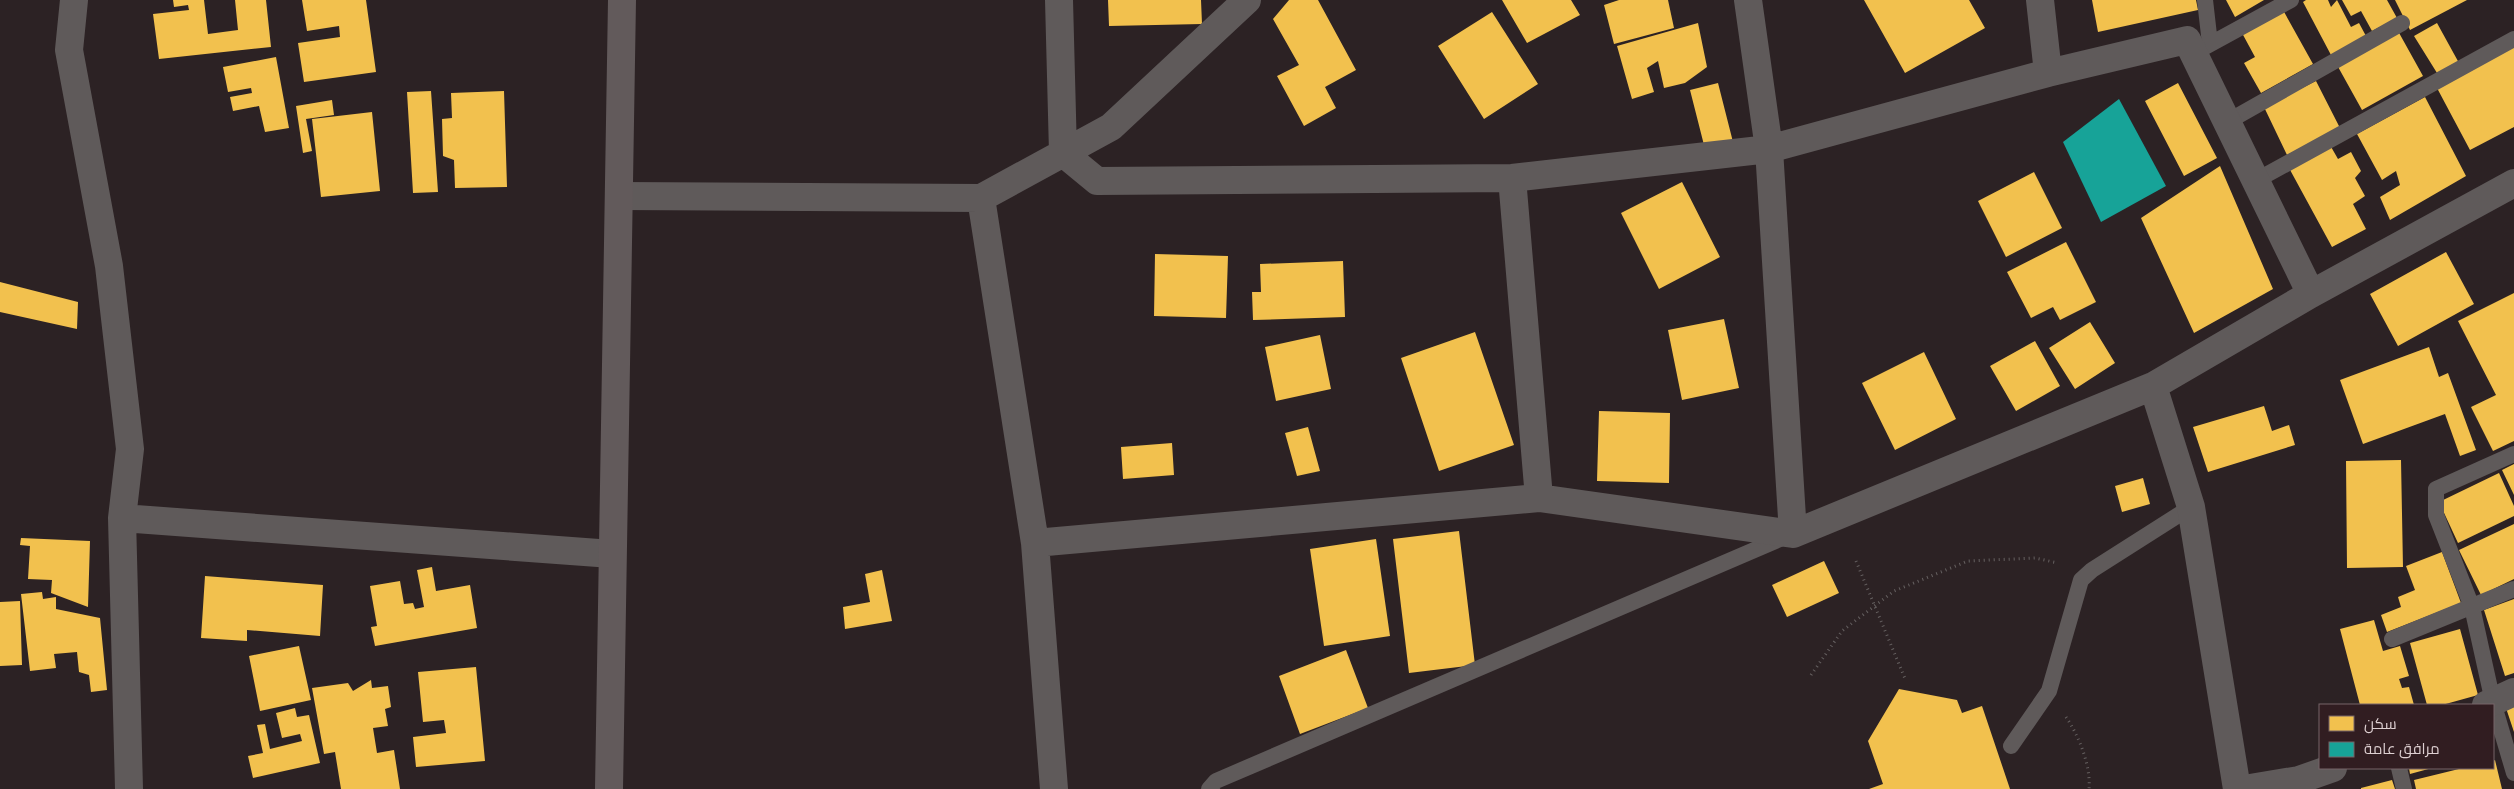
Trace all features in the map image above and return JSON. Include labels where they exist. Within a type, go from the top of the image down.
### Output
[{"type":"main road","points":[[608,789],[622,0]]},
{"type":"street","points":[[74,0],[69,50],[109,266],[130,448],[122,518],[129,789]]},
{"type":"street","points":[[1059,0],[1063,153],[1097,181],[1512,178],[1769,149],[2048,73],[2187,40],[2202,49],[2227,122],[2311,294]]},
{"type":"street","points":[[619,196],[981,198],[1112,127],[1247,0]]},
{"type":"street","points":[[1748,0],[1769,149],[1793,534]]},
{"type":"street","points":[[2040,0],[2048,73]]},
{"type":"street","points":[[1512,178],[1539,498]]},
{"type":"street","points":[[1035,543],[1539,498],[1793,534],[2153,386],[2311,294],[2514,183]]},
{"type":"street","points":[[981,198],[1035,543],[1054,789]]},
{"type":"street","points":[[2153,386],[2191,508],[2237,789]]},
{"type":"street","points":[[122,518],[612,554]]},
{"type":"street","points":[[2244,789],[2299,780],[2330,769]]},
{"type":"lane","points":[[2202,49],[2204,0]]},
{"type":"lane","points":[[2202,49],[2291,0]]},
{"type":"lane","points":[[2227,122],[2402,23]]},
{"type":"lane","points":[[2255,180],[2514,39]]},
{"type":"lane","points":[[2514,454],[2436,489],[2436,515],[2472,607],[2498,700],[2514,773]]},
{"type":"lane","points":[[2011,746],[2049,691],[2082,580],[2092,570],[2191,508]]},
{"type":"lane","points":[[1208,789],[1216,781],[1225,777],[1793,534]]},
{"type":"lane","points":[[2392,639],[2514,589]]},
{"type":"lane","points":[[2399,769],[2404,789]]},
{"type":"path","points":[[1811,675],[1842,631],[1876,604],[1894,591],[1968,561],[2035,558],[2092,570]]},
{"type":"path","points":[[1856,561],[1876,604],[1906,680]]},
{"type":"path","points":[[2049,691],[2074,728],[2090,776],[2089,789]]},
{"type":"building: سكن","points":[[173,0],[204,0],[208,34],[238,30],[235,0],[266,0],[271,47],[159,59],[153,14],[189,10],[188,5],[174,7]]},
{"type":"building: سكن","points":[[302,0],[366,0],[376,72],[304,82],[298,43],[340,37],[339,26],[307,31]]},
{"type":"building: سكن","points":[[1108,0],[1201,0],[1202,24],[1109,26]]},
{"type":"building: سكن","points":[[1289,0],[1318,0],[1356,70],[1325,87],[1336,108],[1304,126],[1277,76],[1299,65],[1273,19]]},
{"type":"building: سكن","points":[[1502,0],[1571,0],[1580,15],[1527,43]]},
{"type":"building: سكن","points":[[1619,0],[1668,0],[1674,28],[1614,44],[1604,5]]},
{"type":"building: سكن","points":[[1864,0],[1969,0],[1985,28],[1905,73]]},
{"type":"building: سكن","points":[[2092,0],[2196,0],[2198,10],[2098,32]]},
{"type":"building: سكن","points":[[2226,0],[2264,0],[2235,17]]},
{"type":"building: سكن","points":[[2306,0],[2328,0],[2331,7],[2337,0],[2351,27],[2359,23],[2366,36],[2331,55],[2303,2]]},
{"type":"building: سكن","points":[[2342,0],[2387,0],[2397,18],[2372,31],[2361,11],[2351,16]]},
{"type":"building: سكن","points":[[2395,0],[2467,0],[2410,30]]},
{"type":"building: سكن","points":[[2283,10],[2313,64],[2261,93],[2244,63],[2255,57],[2242,33]]},
{"type":"building: سكن","points":[[1492,12],[1538,84],[1484,119],[1438,46]]},
{"type":"building: سكن","points":[[1698,23],[1707,67],[1685,83],[1664,88],[1658,61],[1647,68],[1654,92],[1632,99],[1617,46]]},
{"type":"building: سكن","points":[[2437,23],[2459,63],[2437,73],[2414,36]]},
{"type":"building: سكن","points":[[2398,31],[2423,76],[2362,110],[2337,65]]},
{"type":"building: سكن","points":[[2514,47],[2514,127],[2470,150],[2437,88]]},
{"type":"building: سكن","points":[[276,57],[289,128],[265,132],[259,106],[233,111],[230,97],[252,93],[251,88],[228,92],[223,67]]},
{"type":"building: سكن","points":[[2316,81],[2340,128],[2287,155],[2264,107]]},
{"type":"building: سكن","points":[[1718,83],[1733,142],[1705,149],[1690,90]]},
{"type":"building: سكن","points":[[2178,83],[2217,158],[2184,176],[2145,101]]},
{"type":"building: سكن","points":[[431,91],[438,192],[413,193],[407,92]]},
{"type":"building: سكن","points":[[504,91],[507,187],[455,188],[454,160],[443,156],[442,119],[452,118],[451,93]]},
{"type":"building: سكن","points":[[2425,97],[2466,176],[2390,220],[2380,197],[2400,185],[2396,171],[2382,180],[2357,134]]},
{"type":"building: سكن","points":[[332,100],[334,115],[306,119],[312,151],[303,153],[296,106]]},
{"type":"building: سكن","points":[[372,112],[380,191],[321,197],[312,119]]},
{"type":"building: سكن","points":[[2330,145],[2338,159],[2351,152],[2361,171],[2355,178],[2365,196],[2353,204],[2366,229],[2332,247],[2289,168]]},
{"type":"building: سكن","points":[[2220,166],[2273,289],[2194,333],[2141,218]]},
{"type":"building: سكن","points":[[2034,172],[2062,228],[2006,257],[1978,201]]},
{"type":"building: سكن","points":[[1682,182],[1720,257],[1659,289],[1621,213]]},
{"type":"building: سكن","points":[[2066,242],[2096,302],[2060,320],[2053,307],[2031,318],[2007,272]]},
{"type":"building: سكن","points":[[2446,252],[2474,304],[2398,346],[2370,294]]},
{"type":"building: سكن","points":[[1155,254],[1228,256],[1226,318],[1154,316]]},
{"type":"building: سكن","points":[[1343,261],[1345,317],[1253,320],[1252,292],[1261,292],[1260,264]]},
{"type":"building: سكن","points":[[0,282],[78,302],[77,329],[0,312]]},
{"type":"building: سكن","points":[[2514,293],[2514,441],[2493,451],[2471,407],[2496,395],[2458,321]]},
{"type":"building: سكن","points":[[1724,319],[1739,388],[1682,400],[1668,330]]},
{"type":"building: سكن","points":[[2090,322],[2115,363],[2075,389],[2049,348]]},
{"type":"building: سكن","points":[[1475,332],[1514,445],[1439,471],[1401,358]]},
{"type":"building: سكن","points":[[1320,335],[1331,389],[1276,401],[1265,347]]},
{"type":"building: سكن","points":[[2035,341],[2060,386],[2016,411],[1990,366]]},
{"type":"building: سكن","points":[[2429,347],[2439,377],[2448,373],[2476,450],[2460,456],[2445,414],[2363,444],[2340,380]]},
{"type":"building: سكن","points":[[1924,352],[1956,419],[1895,450],[1862,383]]},
{"type":"building: سكن","points":[[2264,406],[2272,431],[2289,425],[2295,445],[2208,472],[2193,427]]},
{"type":"building: سكن","points":[[1599,411],[1670,413],[1669,483],[1597,481]]},
{"type":"building: سكن","points":[[1308,427],[1320,471],[1297,476],[1285,433]]},
{"type":"building: سكن","points":[[1172,443],[1174,475],[1123,479],[1121,447]]},
{"type":"building: سكن","points":[[2401,460],[2403,567],[2347,568],[2346,461]]},
{"type":"building: سكن","points":[[2514,464],[2514,495],[2502,470]]},
{"type":"building: سكن","points":[[2499,473],[2514,506],[2514,516],[2458,543],[2439,502]]},
{"type":"building: سكن","points":[[2143,478],[2150,504],[2122,512],[2115,486]]},
{"type":"building: سكن","points":[[2514,524],[2514,579],[2481,595],[2459,550]]},
{"type":"building: سكن","points":[[1459,531],[1475,665],[1409,673],[1393,539]]},
{"type":"building: سكن","points":[[21,538],[90,541],[88,607],[51,593],[52,580],[28,579],[30,546],[20,545]]},
{"type":"building: سكن","points":[[1376,539],[1390,636],[1324,646],[1310,549]]},
{"type":"building: سكن","points":[[2442,552],[2461,603],[2387,632],[2381,615],[2401,607],[2398,597],[2415,590],[2406,566]]},
{"type":"building: سكن","points":[[1824,561],[1839,593],[1787,617],[1772,585]]},
{"type":"building: سكن","points":[[432,567],[436,591],[470,585],[477,628],[375,646],[371,627],[377,626],[370,586],[400,581],[404,604],[413,603],[415,609],[424,607],[417,570]]},
{"type":"building: سكن","points":[[882,570],[892,621],[845,629],[843,607],[870,602],[865,574]]},
{"type":"building: سكن","points":[[205,576],[323,585],[320,636],[247,630],[247,641],[201,638]]},
{"type":"building: سكن","points":[[42,592],[43,599],[56,597],[56,609],[100,618],[107,690],[91,692],[89,675],[79,672],[77,652],[54,654],[56,668],[30,671],[21,594]]},
{"type":"building: سكن","points":[[2514,599],[2514,673],[2505,676],[2484,610]]},
{"type":"building: سكن","points":[[20,601],[22,665],[0,666],[0,602]]},
{"type":"building: سكن","points":[[2374,620],[2383,651],[2400,646],[2409,676],[2399,679],[2402,688],[2409,687],[2414,704],[2360,704],[2340,629]]},
{"type":"building: سكن","points":[[2460,629],[2478,695],[2446,704],[2427,704],[2410,643]]},
{"type":"building: سكن","points":[[299,646],[311,700],[260,711],[249,656]]},
{"type":"building: سكن","points":[[1346,650],[1368,708],[1300,734],[1279,676]]},
{"type":"building: سكن","points":[[476,667],[485,761],[416,767],[413,737],[446,733],[444,720],[423,722],[418,672]]},
{"type":"building: سكن","points":[[371,680],[372,688],[388,686],[391,707],[385,709],[388,726],[373,728],[377,753],[394,750],[400,789],[341,789],[335,752],[324,754],[312,688],[348,683],[353,691]]},
{"type":"building: سكن","points":[[1899,689],[1957,700],[1962,713],[1982,706],[2010,789],[1869,789],[1883,784],[1868,741]]},
{"type":"building: سكن","points":[[2514,702],[2514,732],[2505,705]]},
{"type":"building: سكن","points":[[295,708],[297,717],[309,715],[320,763],[253,778],[248,756],[263,753],[257,725],[265,724],[270,749],[302,741],[300,734],[282,738],[276,713]]},
{"type":"building: سكن","points":[[2494,760],[2502,789],[2416,789],[2414,780],[2459,769],[2494,769]]},
{"type":"building: سكن","points":[[2409,769],[2428,769],[2410,774]]},
{"type":"building: سكن","points":[[2392,780],[2395,789],[2361,789],[2361,788]]},
{"type":"building: مرافق عامة","points":[[2119,99],[2166,186],[2101,222],[2063,142]]}]
